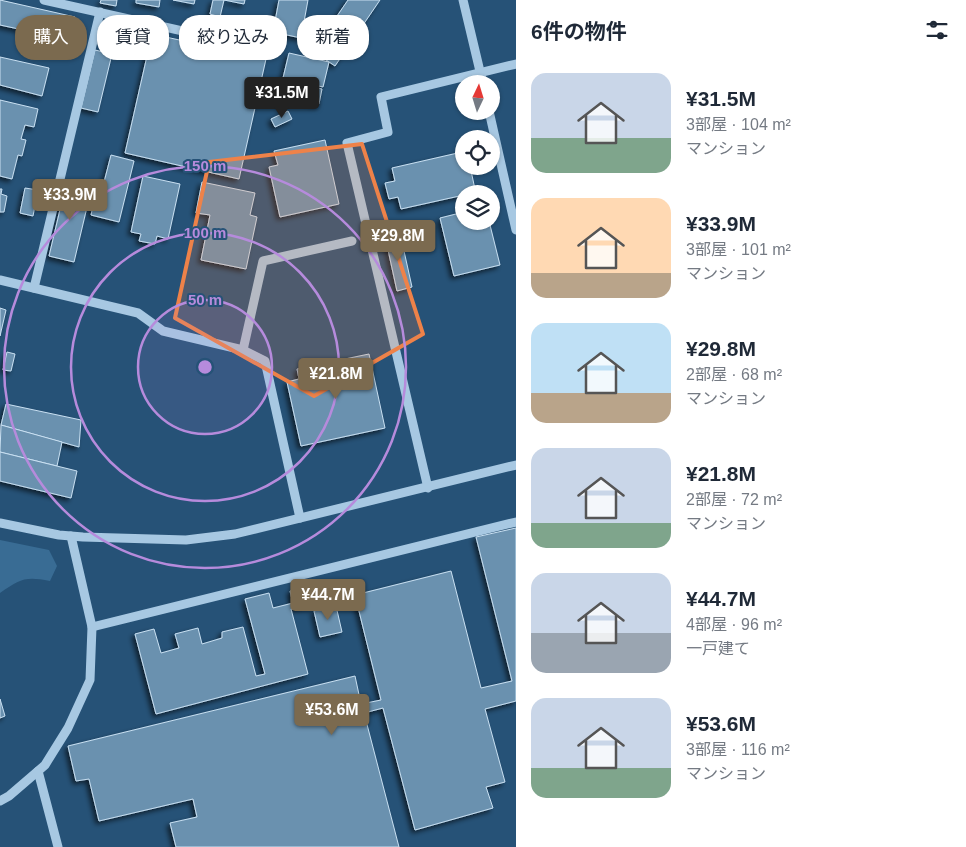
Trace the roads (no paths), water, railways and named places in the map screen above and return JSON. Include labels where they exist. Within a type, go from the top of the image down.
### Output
[{"type":"street","points":[[44,0],[179,30]]},
{"type":"street","points":[[463,0],[481,75]]},
{"type":"street","points":[[34,288],[100,12]]},
{"type":"street","points":[[428,488],[347,144],[388,132],[380,97],[516,64]]},
{"type":"street","points":[[491,120],[516,230]]},
{"type":"street","points":[[243,350],[263,261],[352,241]]},
{"type":"street","points":[[0,280],[138,313],[163,331],[243,350],[265,361],[300,518]]},
{"type":"street","points":[[0,523],[71,536],[186,540],[235,534],[516,465]]},
{"type":"street","points":[[92,627],[516,522]]},
{"type":"street","points":[[0,801],[10,796],[44,765],[68,728],[90,680],[92,627],[71,536]]},
{"type":"street","points":[[38,771],[58,847]]}]
